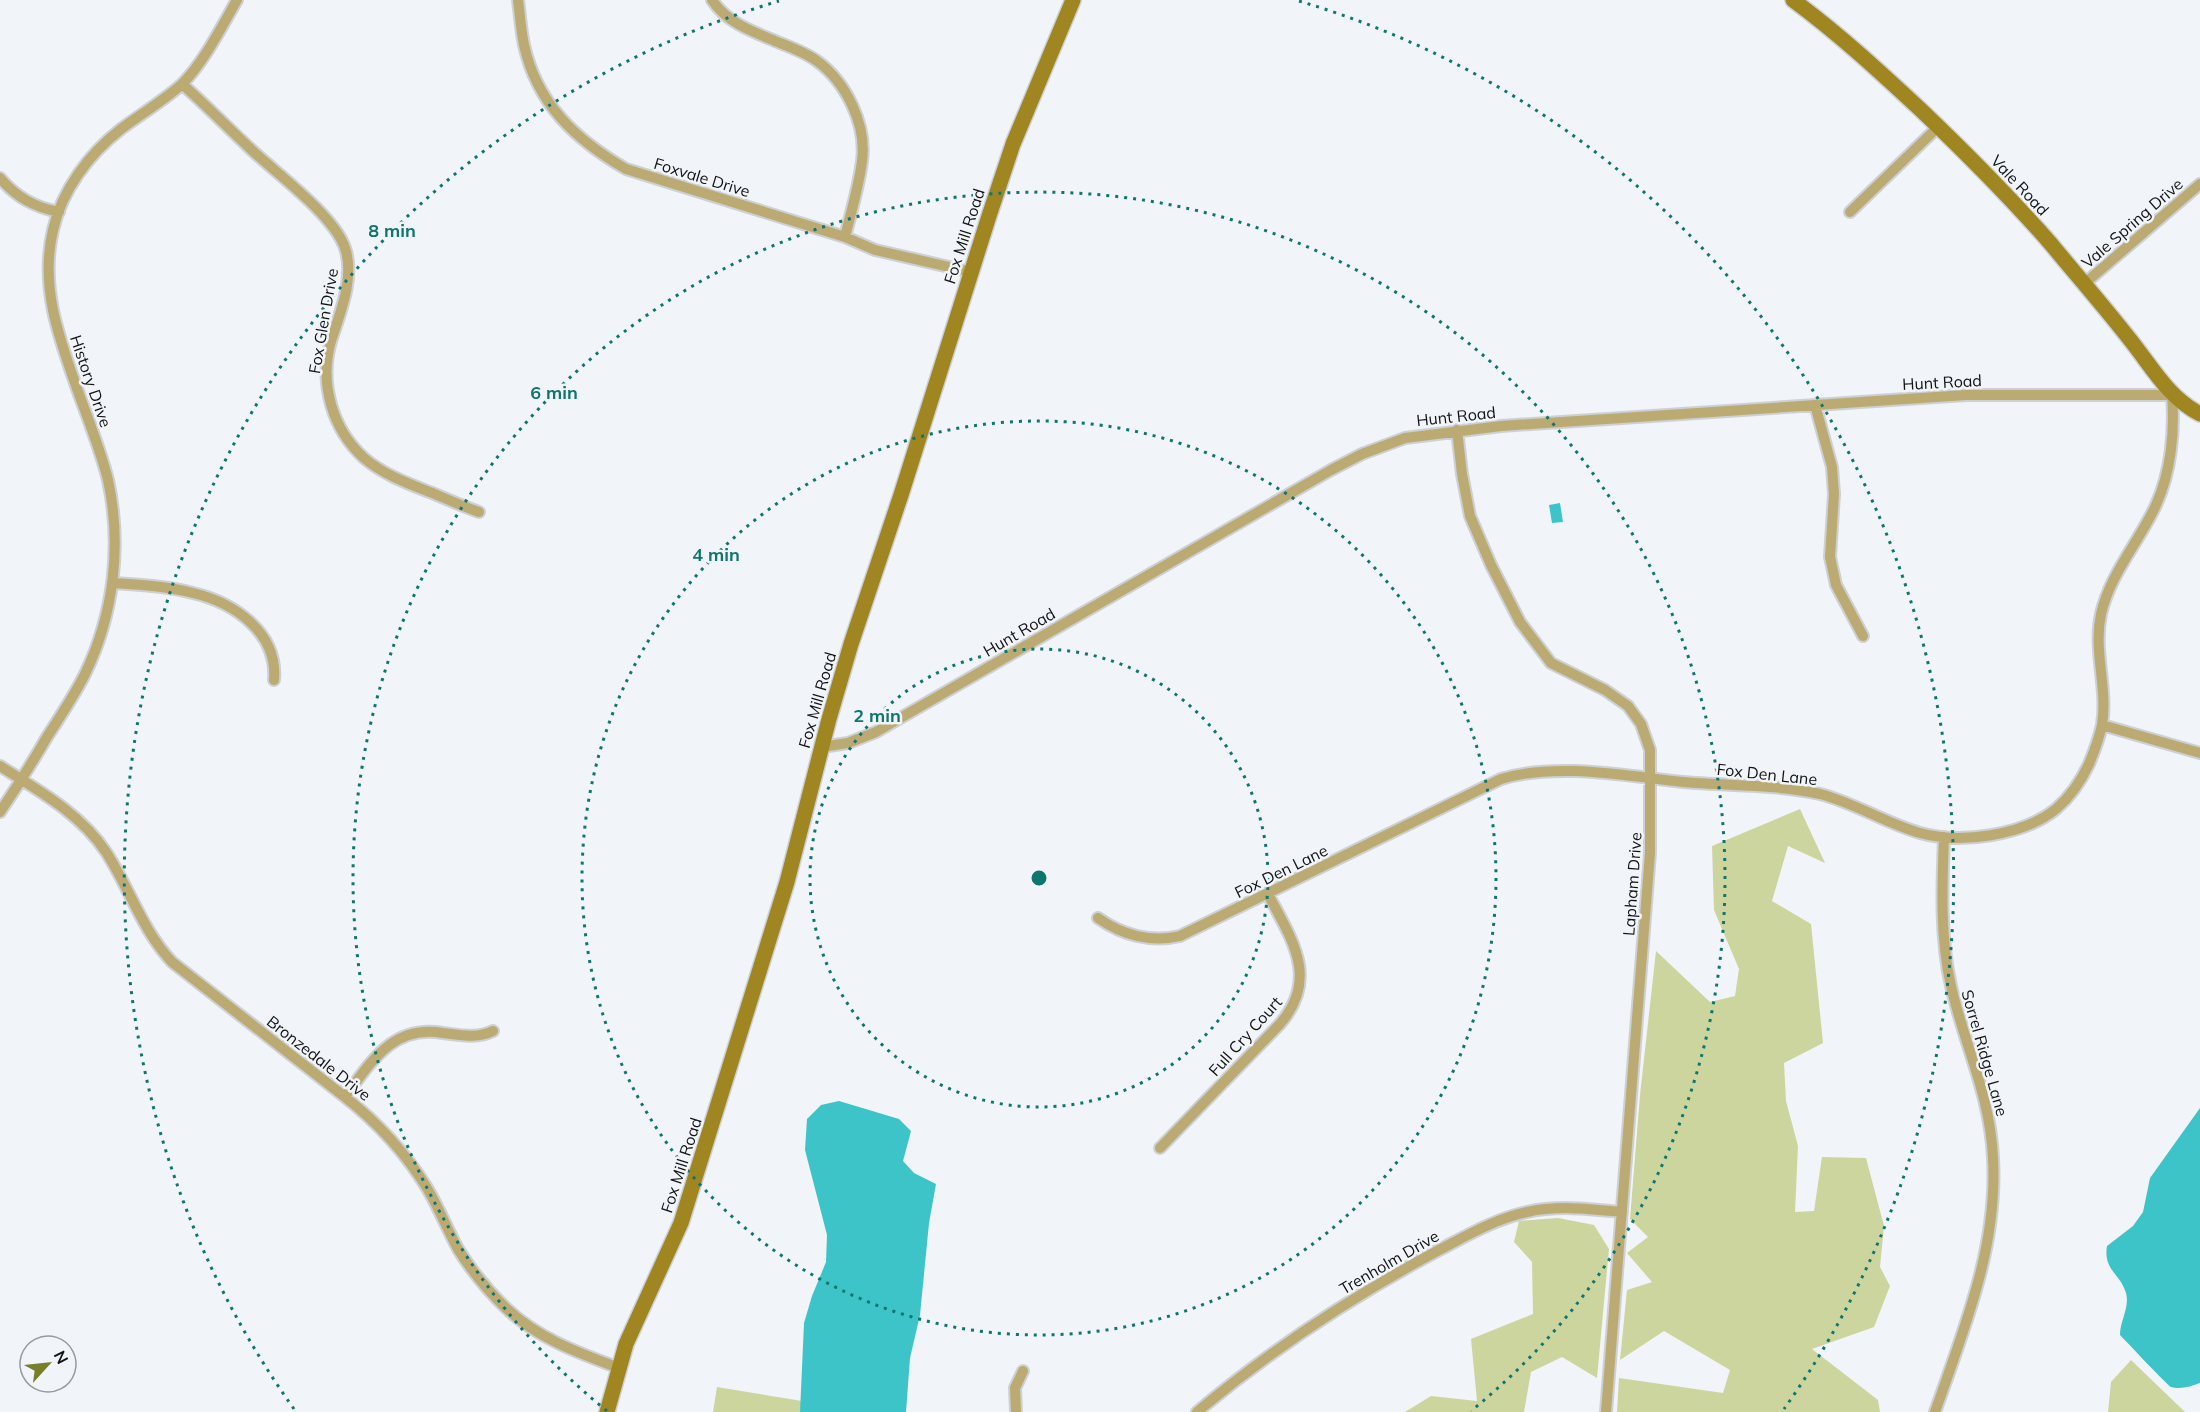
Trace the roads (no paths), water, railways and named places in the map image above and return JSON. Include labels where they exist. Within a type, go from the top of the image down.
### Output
[{"type":"main road","name":"Fox Mill Road","points":[[607,1412],[626,1344],[681,1222],[784,892],[851,644],[1013,144],[1073,0]]},
{"type":"main road","name":"Vale Road","points":[[1793,0],[1831,27],[1858,51],[1938,127],[2027,217],[2084,284],[2172,395],[2200,414]]},
{"type":"street","name":"History Drive","points":[[0,812],[23,780],[86,672],[102,630],[113,583],[114,531],[108,480],[63,348],[50,295],[48,260],[53,231],[59,212],[79,173],[119,130],[182,84],[206,51],[237,0]]},
{"type":"street","name":"Foxvale Drive","points":[[518,0],[524,47],[542,89],[556,114],[598,153],[626,169],[845,237],[875,250],[971,272]]},
{"type":"street","points":[[712,0],[735,24],[797,50],[818,62],[836,79],[851,101],[861,135],[862,159],[845,237]]},
{"type":"street","name":"Fox Glen Drive","points":[[182,84],[331,224],[342,241],[349,269],[330,344],[327,378],[328,395],[333,411],[348,440],[364,458],[390,475],[479,512]]},
{"type":"street","points":[[1850,212],[1938,127]]},
{"type":"street","points":[[0,178],[17,195],[32,204],[59,212]]},
{"type":"street","name":"Vale Spring Drive","points":[[2084,284],[2200,184]]},
{"type":"street","name":"Hunt Road","points":[[822,747],[848,743],[876,732],[1362,454],[1411,436],[1457,430],[1966,395],[2172,395]]},
{"type":"street","name":"Fox Den Lane","points":[[1098,918],[1108,925],[1136,936],[1153,939],[1171,939],[1189,933],[1491,783],[1518,773],[1552,771],[1788,789],[1836,799],[1919,832],[1944,837],[1961,838],[2004,832],[2028,824],[2055,809],[2068,797],[2088,766],[2102,725],[2098,644],[2102,612],[2116,576],[2159,496],[2171,450],[2172,395]]},
{"type":"street","points":[[1815,405],[1832,467],[1834,494],[1830,527],[1830,557],[1836,585],[1863,636]]},
{"type":"street","name":"Lapham Drive","points":[[1457,430],[1470,516],[1488,559],[1520,622],[1551,663],[1605,690],[1628,706],[1646,734],[1650,750],[1650,853],[1606,1412]]},
{"type":"street","points":[[113,583],[193,593],[240,614],[259,631],[271,648],[274,659],[274,680]]},
{"type":"street","points":[[2102,725],[2200,753]]},
{"type":"street","name":"Bronzedale Drive","points":[[0,766],[57,803],[93,836],[110,859],[150,935],[172,963],[370,1117],[393,1141],[427,1188],[466,1261],[507,1309],[559,1345],[620,1368]]},
{"type":"street","name":"Sorrel Ridge Lane","points":[[1935,1412],[1978,1283],[1991,1225],[1994,1158],[1987,1105],[1958,1014],[1948,974],[1942,898],[1944,837]]},
{"type":"street","name":"Full Cry Court","points":[[1160,1148],[1279,1025],[1295,1003],[1300,984],[1298,958],[1293,942],[1268,894]]},
{"type":"street","points":[[345,1097],[380,1052],[396,1040],[422,1032],[433,1031],[465,1037],[493,1031]]},
{"type":"street","name":"Trenholm Drive","points":[[1197,1412],[1239,1376],[1321,1318],[1422,1259],[1491,1223],[1529,1211],[1549,1209],[1578,1208],[1622,1212]]},
{"type":"street","points":[[1016,1412],[1015,1388],[1023,1371]]},
{"type":"water","points":[[1560,503],[1563,522],[1552,523],[1549,505]]},
{"type":"water","points":[[839,1101],[899,1119],[911,1131],[903,1161],[914,1173],[936,1184],[929,1223],[920,1315],[910,1358],[906,1412],[800,1412],[804,1323],[826,1262],[827,1235],[805,1150],[807,1119],[821,1105]]},
{"type":"water","points":[[2200,1108],[2200,1383],[2175,1388],[2171,1387],[2120,1335],[2127,1298],[2123,1286],[2107,1261],[2106,1254],[2107,1246],[2133,1226],[2143,1212],[2150,1178]]}]
